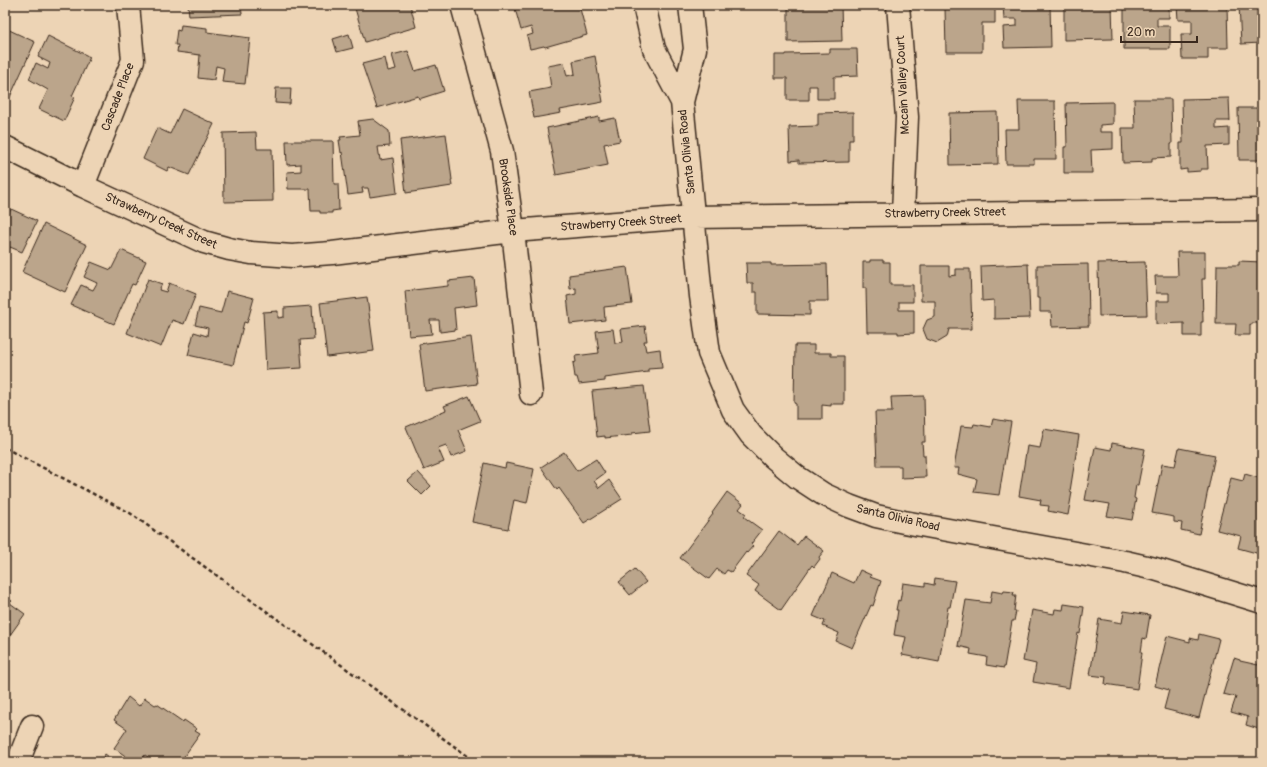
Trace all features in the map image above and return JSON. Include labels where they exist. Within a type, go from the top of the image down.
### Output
[{"type":"street","name":"Cascade Place","points":[[84,186],[133,60],[128,5]]},
{"type":"street","name":"Brookside Place","points":[[462,5],[502,151],[513,231],[531,394]]},
{"type":"street","name":"Santa Olivia Road","points":[[644,5],[654,49],[682,102]]},
{"type":"street","name":"Santa Olivia Road","points":[[690,5],[695,49],[682,102],[701,296],[709,352],[733,410],[751,435],[773,457],[797,477],[830,497],[876,516],[1125,562],[1155,569],[1262,602]]},
{"type":"street","name":"Mccain Valley Court","points":[[898,5],[907,117],[902,214]]},
{"type":"street","name":"Strawberry Creek Street","points":[[5,147],[204,242],[251,253],[292,256],[332,253],[513,231],[693,217],[1262,210]]},
{"type":"street","points":[[18,762],[32,726]]},
{"type":"path","points":[[5,448],[130,513],[476,762]]},
{"type":"building","points":[[188,5],[241,5],[242,14],[189,16]]},
{"type":"building","points":[[354,5],[410,5],[416,27],[365,42]]},
{"type":"building","points":[[514,5],[579,5],[587,35],[545,47],[530,49],[527,36],[533,34],[531,27],[521,30]]},
{"type":"building","points":[[788,5],[841,5],[842,41],[788,42]]},
{"type":"building","points":[[946,5],[995,5],[995,23],[982,23],[982,52],[946,52]]},
{"type":"building","points":[[1003,5],[1050,5],[1051,47],[1004,48],[1003,27],[1017,26],[1017,19],[1004,19]]},
{"type":"building","points":[[1064,5],[1112,5],[1113,39],[1064,40]]},
{"type":"building","points":[[1124,5],[1169,5],[1169,18],[1157,18],[1157,26],[1170,26],[1170,49],[1124,49]]},
{"type":"building","points":[[1177,5],[1227,5],[1228,48],[1208,48],[1208,59],[1182,59],[1181,34],[1192,34],[1192,20],[1178,20]]},
{"type":"building","points":[[1239,5],[1262,5],[1262,43],[1241,44]]},
{"type":"building","points":[[181,25],[207,28],[207,32],[250,38],[245,84],[222,82],[224,68],[216,66],[214,80],[198,78],[200,55],[177,52],[178,45],[175,45],[177,30],[180,31]]},
{"type":"building","points":[[5,28],[35,42],[10,97],[5,95]]},
{"type":"building","points":[[349,34],[353,48],[337,52],[333,39]]},
{"type":"building","points":[[48,36],[90,57],[72,96],[75,97],[64,121],[39,109],[48,90],[29,79],[36,63],[48,69],[50,63],[38,57]]},
{"type":"building","points":[[830,49],[857,49],[858,76],[834,77],[834,99],[817,99],[817,86],[809,86],[809,100],[787,100],[787,78],[775,78],[775,55],[830,53]]},
{"type":"building","points":[[408,51],[415,71],[436,65],[444,91],[419,99],[418,96],[377,108],[362,64],[385,58],[388,71],[396,69],[392,55]]},
{"type":"building","points":[[595,56],[603,102],[560,110],[561,113],[534,118],[529,92],[551,88],[548,66],[564,63],[567,76],[575,74],[573,61]]},
{"type":"building","points":[[276,88],[291,88],[290,104],[275,103]]},
{"type":"building","points":[[1229,98],[1230,121],[1216,121],[1216,129],[1229,128],[1229,145],[1207,146],[1208,169],[1187,172],[1187,169],[1180,170],[1180,143],[1183,143],[1182,99]]},
{"type":"building","points":[[1134,99],[1171,99],[1171,157],[1152,158],[1152,162],[1123,163],[1122,128],[1135,128]]},
{"type":"building","points":[[1018,101],[1055,101],[1056,159],[1034,159],[1034,164],[1006,164],[1005,129],[1019,129]]},
{"type":"building","points":[[1113,102],[1113,124],[1100,125],[1100,132],[1113,132],[1113,149],[1091,150],[1092,173],[1064,173],[1064,147],[1067,147],[1066,103]]},
{"type":"building","points":[[1238,108],[1262,108],[1262,160],[1239,160]]},
{"type":"building","points":[[182,109],[214,124],[189,175],[169,167],[167,171],[143,159],[157,128],[170,134]]},
{"type":"building","points":[[853,112],[853,140],[849,140],[849,162],[799,163],[799,160],[790,161],[789,127],[818,126],[818,113]]},
{"type":"building","points":[[997,112],[998,164],[950,165],[949,113]]},
{"type":"building","points":[[599,117],[599,121],[615,118],[620,141],[604,144],[608,165],[556,175],[547,128]]},
{"type":"building","points":[[373,119],[389,131],[390,146],[378,147],[380,160],[393,158],[397,193],[370,197],[368,188],[362,188],[363,193],[348,195],[339,140],[341,140],[340,137],[360,135],[358,121]]},
{"type":"building","points":[[256,132],[257,149],[272,149],[273,201],[224,202],[223,133]]},
{"type":"building","points":[[446,134],[452,186],[406,193],[400,140]]},
{"type":"building","points":[[286,141],[333,141],[334,184],[338,184],[339,210],[332,211],[332,213],[311,211],[310,189],[288,189],[287,172],[301,171],[301,164],[287,165]]},
{"type":"building","points":[[11,209],[37,221],[22,252],[10,247],[5,257],[5,217],[7,218]]},
{"type":"building","points":[[44,224],[87,245],[65,292],[22,272]]},
{"type":"building","points":[[121,250],[146,261],[135,285],[132,284],[114,324],[71,305],[81,285],[93,290],[97,283],[84,277],[91,262],[111,270]]},
{"type":"building","points":[[1177,252],[1205,252],[1205,279],[1202,279],[1203,322],[1201,322],[1201,336],[1184,336],[1184,323],[1156,324],[1156,301],[1169,301],[1169,293],[1156,293],[1155,276],[1178,276]]},
{"type":"building","points":[[870,260],[883,260],[883,262],[890,262],[890,285],[913,285],[913,302],[899,302],[899,310],[914,310],[914,333],[898,334],[898,332],[867,332],[866,288],[863,288],[863,262],[870,262]]},
{"type":"building","points":[[1239,261],[1262,262],[1261,323],[1250,324],[1250,335],[1235,335],[1236,324],[1216,324],[1217,265],[1239,265]]},
{"type":"building","points":[[1145,262],[1147,315],[1099,316],[1098,263]]},
{"type":"building","points":[[746,263],[771,263],[771,265],[827,264],[828,301],[810,301],[810,315],[757,314],[757,292],[753,292],[753,283],[747,283]]},
{"type":"building","points":[[1028,264],[1030,318],[994,319],[994,300],[982,301],[981,266]]},
{"type":"building","points":[[1088,264],[1089,326],[1052,327],[1051,312],[1040,312],[1040,298],[1037,298],[1037,265]]},
{"type":"building","points":[[921,266],[949,266],[949,276],[956,275],[956,269],[970,269],[972,329],[949,329],[947,337],[937,343],[927,339],[923,329],[927,320],[935,317],[935,301],[921,301]]},
{"type":"building","points":[[627,267],[632,304],[604,307],[605,320],[570,324],[567,296],[576,294],[576,288],[570,289],[569,275]]},
{"type":"building","points":[[474,278],[477,305],[454,308],[456,330],[440,332],[439,320],[430,320],[432,334],[409,336],[405,291],[448,286],[448,281]]},
{"type":"building","points":[[148,279],[162,284],[159,290],[166,292],[169,283],[196,294],[184,324],[172,320],[161,347],[127,333]]},
{"type":"building","points":[[227,291],[254,298],[247,323],[244,322],[233,365],[188,355],[194,332],[207,336],[208,328],[195,325],[199,308],[221,313]]},
{"type":"building","points":[[367,297],[374,351],[327,357],[320,303]]},
{"type":"building","points":[[312,306],[314,339],[300,340],[302,368],[266,370],[263,312],[278,311],[278,318],[284,317],[284,308]]},
{"type":"building","points":[[645,326],[647,341],[644,341],[646,351],[660,349],[662,368],[648,369],[648,372],[605,378],[605,381],[579,384],[577,377],[575,377],[573,363],[576,362],[575,356],[599,353],[596,331],[613,329],[615,343],[623,342],[621,329]]},
{"type":"building","points":[[471,337],[477,384],[425,391],[419,344]]},
{"type":"building","points":[[795,345],[814,345],[814,353],[831,353],[831,356],[844,356],[844,404],[831,404],[831,406],[822,405],[822,419],[796,419],[796,404],[794,403]]},
{"type":"building","points":[[644,386],[650,431],[632,433],[632,435],[605,438],[605,436],[597,437],[592,391]]},
{"type":"building","points":[[469,396],[480,421],[458,430],[467,451],[451,457],[446,445],[438,448],[444,462],[424,470],[406,427],[446,410],[444,406]]},
{"type":"building","points":[[924,396],[925,442],[922,442],[923,455],[925,455],[926,477],[901,478],[901,466],[877,466],[875,412],[892,412],[891,397]]},
{"type":"building","points":[[993,419],[1011,422],[999,495],[974,492],[977,479],[958,474],[959,468],[954,468],[961,426],[973,427],[974,424],[991,427]]},
{"type":"building","points":[[1044,429],[1079,435],[1070,491],[1072,492],[1068,515],[1048,511],[1049,506],[1040,505],[1041,500],[1019,496],[1027,446],[1040,448]]},
{"type":"building","points":[[1112,443],[1145,449],[1138,485],[1136,485],[1134,498],[1136,499],[1132,520],[1107,516],[1110,504],[1085,500],[1095,447],[1111,450]]},
{"type":"building","points":[[1179,448],[1215,455],[1199,534],[1181,530],[1182,523],[1174,522],[1174,517],[1152,513],[1162,464],[1175,466]]},
{"type":"building","points":[[564,452],[577,471],[596,459],[605,473],[594,481],[599,488],[609,480],[622,499],[584,523],[559,488],[557,490],[541,467]]},
{"type":"building","points":[[484,463],[505,468],[506,463],[534,469],[527,503],[514,500],[508,529],[472,522]]},
{"type":"building","points":[[418,472],[431,486],[422,495],[408,481]]},
{"type":"building","points":[[1245,474],[1262,479],[1262,549],[1260,554],[1238,548],[1241,536],[1217,530],[1231,478],[1243,481]]},
{"type":"building","points":[[727,492],[743,504],[739,509],[746,514],[744,517],[762,530],[751,544],[753,546],[747,553],[746,552],[731,572],[727,570],[724,574],[717,569],[709,579],[680,558],[713,514],[712,513]]},
{"type":"building","points":[[779,531],[797,545],[804,536],[824,551],[819,557],[820,559],[814,567],[812,565],[781,610],[755,591],[759,585],[746,576]]},
{"type":"building","points":[[635,569],[646,582],[630,595],[619,582]]},
{"type":"building","points":[[860,570],[871,575],[870,577],[881,581],[873,606],[871,605],[852,648],[836,641],[839,633],[823,626],[825,621],[813,616],[832,573],[854,583]]},
{"type":"building","points":[[935,578],[955,581],[950,607],[948,607],[939,662],[902,655],[906,637],[894,635],[898,610],[896,610],[898,600],[900,601],[903,583],[925,586],[925,583],[934,585]]},
{"type":"building","points":[[992,591],[1003,593],[1004,591],[1014,592],[1013,595],[1016,595],[1014,611],[1016,611],[1014,621],[1012,621],[1004,668],[986,665],[987,657],[970,654],[971,649],[958,646],[966,600],[990,603]]},
{"type":"building","points":[[5,597],[12,601],[10,603],[25,614],[5,642]]},
{"type":"building","points":[[1064,604],[1084,607],[1069,688],[1033,682],[1036,664],[1023,661],[1032,610],[1054,614],[1055,609],[1063,610]]},
{"type":"building","points":[[1124,611],[1150,615],[1146,639],[1143,638],[1137,689],[1105,684],[1106,677],[1090,675],[1099,619],[1122,623]]},
{"type":"building","points":[[1199,634],[1219,639],[1199,718],[1164,709],[1169,690],[1155,686],[1167,636],[1190,642],[1190,638],[1198,640]]},
{"type":"building","points":[[1262,652],[1262,730],[1246,725],[1248,717],[1231,712],[1236,697],[1223,694],[1234,658],[1258,665]]},
{"type":"building","points":[[128,697],[139,706],[145,698],[197,729],[195,731],[200,734],[180,762],[155,762],[145,755],[139,762],[134,762],[114,748],[127,729],[114,720]]},
{"type":"building","points":[[105,754],[116,762],[100,762]]}]
